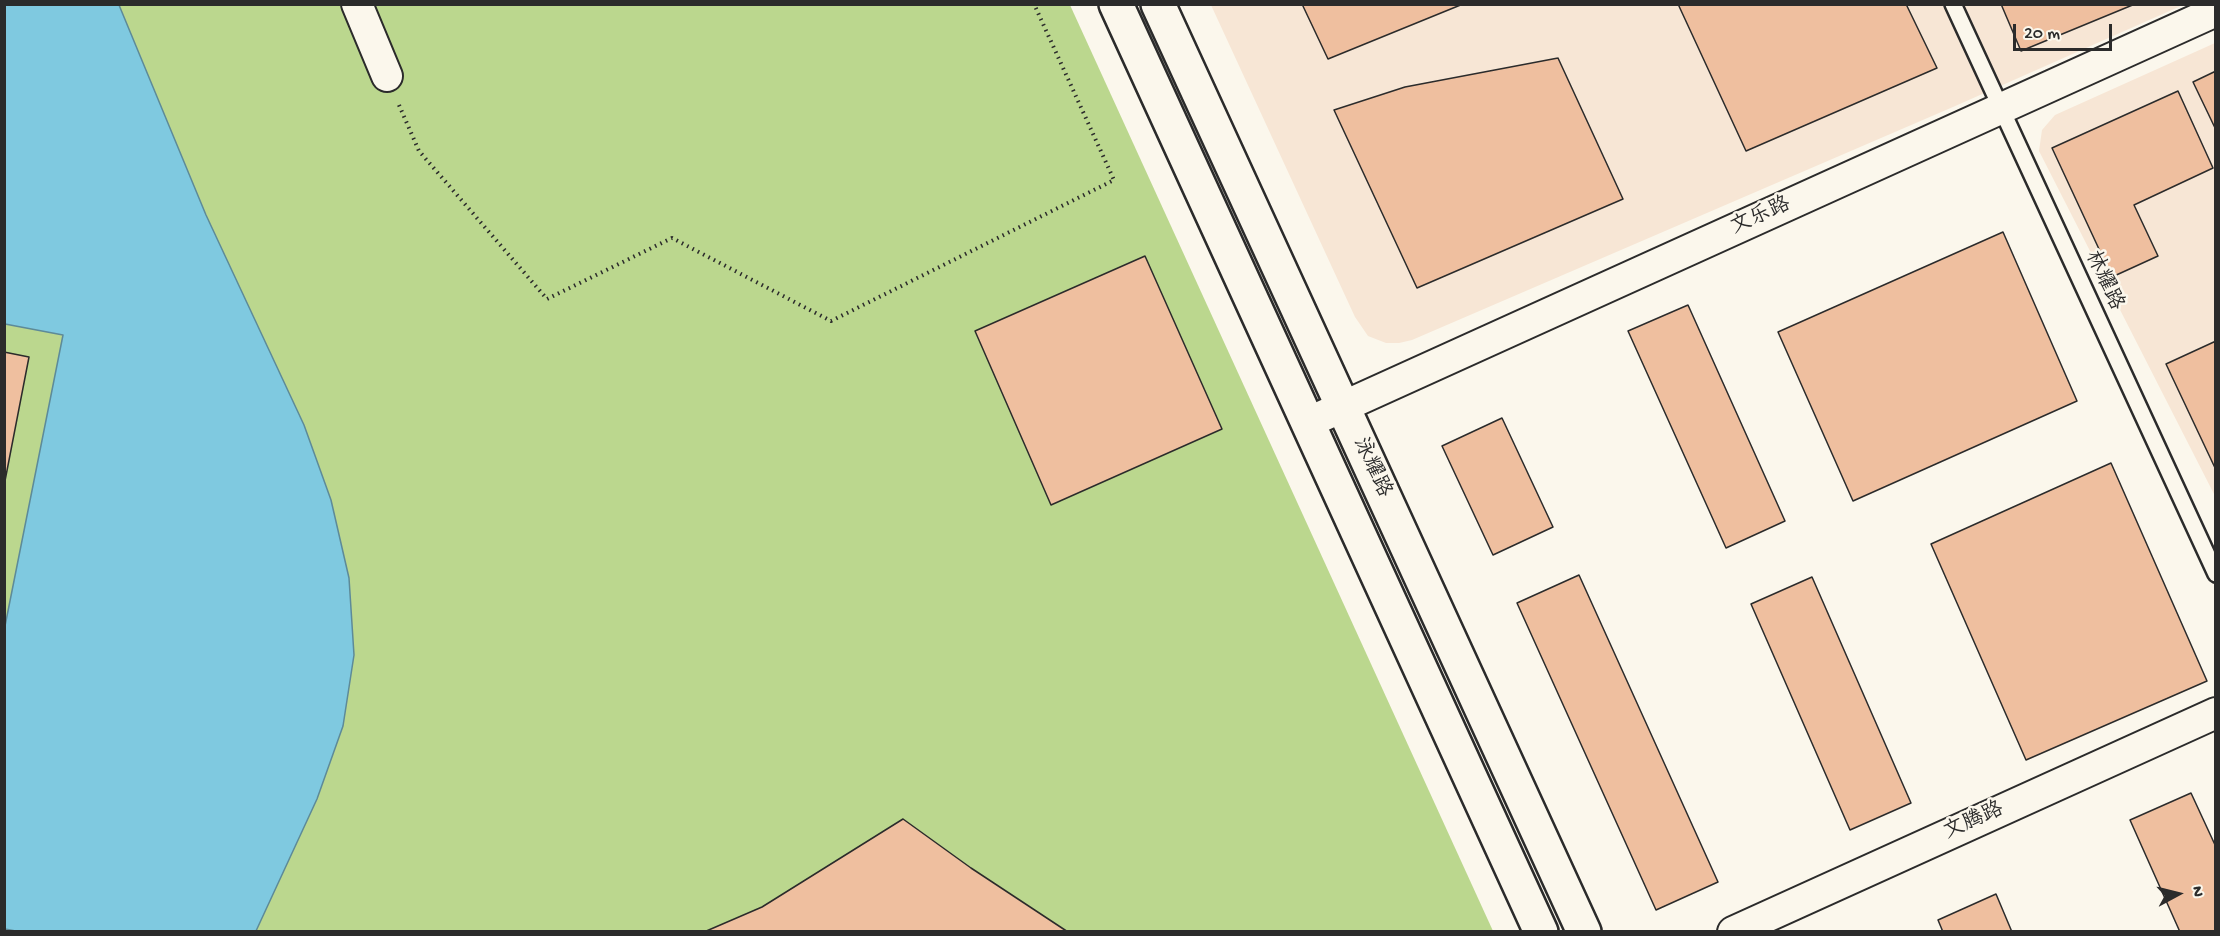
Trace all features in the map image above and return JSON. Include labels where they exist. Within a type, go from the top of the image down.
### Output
[{"type":"street","points":[[357,4],[387,76]]},
{"type":"street","name":"泳耀路","points":[[1116,4],[1541,932]]},
{"type":"street","name":"泳耀路","points":[[1158,4],[1584,932]]},
{"type":"street","name":"文乐路","points":[[1307,423],[2216,10]]},
{"type":"street","name":"文腾路","points":[[1733,932],[2216,712]]},
{"type":"lane","name":"林耀路","points":[[1953,4],[2216,574]]},
{"type":"path","points":[[387,76],[419,151],[547,299],[672,238],[831,321],[1114,180],[1034,4]]},
{"type":"shaded area","points":[[1211,5],[2183,5],[1953,107],[1412,340],[1386,343],[1368,336],[1355,317]]},
{"type":"shaded area","points":[[2215,43],[2215,496],[2039,151],[2042,130],[2055,115]]},
{"type":"green space","points":[[5,4],[1070,5],[1493,931],[5,932]]},
{"type":"water","points":[[4,5],[119,5],[206,215],[304,425],[331,500],[349,578],[354,655],[343,726],[317,799],[256,931],[21,932],[5,929],[5,626],[63,335],[5,324]]},
{"type":"building","points":[[1302,4],[1463,4],[1328,59]]},
{"type":"building","points":[[1678,4],[1906,4],[1937,68],[1746,151]]},
{"type":"building","points":[[2001,4],[2135,4],[2021,51]]},
{"type":"building","points":[[1558,58],[1623,199],[1417,288],[1334,110],[1405,87]]},
{"type":"building","points":[[2216,71],[2216,130],[2193,82]]},
{"type":"building","points":[[2178,91],[2213,168],[2134,205],[2158,256],[2112,277],[2052,148]]},
{"type":"building","points":[[2003,232],[2077,401],[1853,501],[1778,332]]},
{"type":"building","points":[[1145,256],[1222,429],[1051,505],[975,331]]},
{"type":"building","points":[[1688,305],[1785,521],[1726,548],[1628,331]]},
{"type":"building","points":[[2216,341],[2216,470],[2166,364]]},
{"type":"building","points":[[4,352],[29,357],[4,486]]},
{"type":"building","points":[[1502,418],[1553,527],[1493,555],[1442,446]]},
{"type":"building","points":[[2111,463],[2207,681],[2026,760],[1931,544]]},
{"type":"building","points":[[1579,575],[1718,882],[1656,910],[1517,603]]},
{"type":"building","points":[[1812,577],[1911,803],[1850,830],[1751,604]]},
{"type":"building","points":[[2191,793],[2216,847],[2216,932],[2180,932],[2130,820]]},
{"type":"building","points":[[903,819],[971,868],[1068,932],[704,932],[762,907]]},
{"type":"building","points":[[1996,894],[2012,932],[1943,932],[1938,920]]}]
